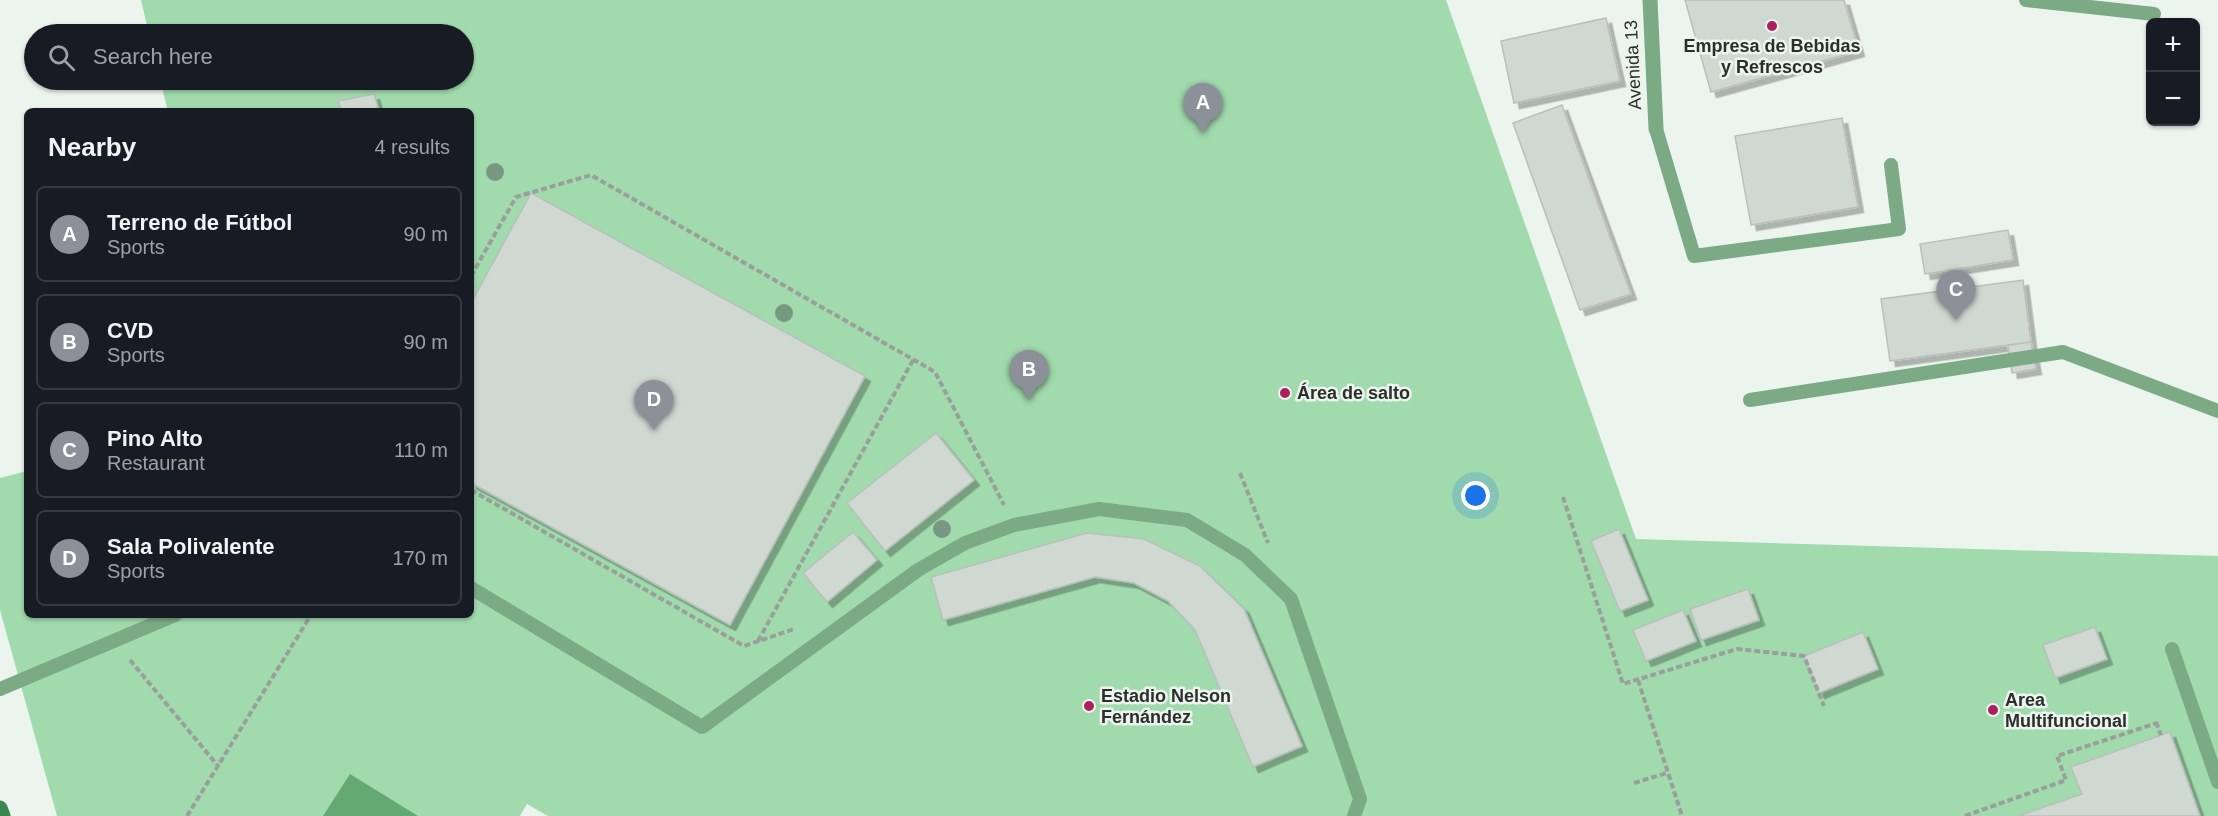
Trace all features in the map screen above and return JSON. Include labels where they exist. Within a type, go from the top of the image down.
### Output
[{"type":"main road","points":[[0,808],[3,816]]},
{"type":"street","name":"Avenida 13","points":[[1650,0],[1656,129]]},
{"type":"lane","points":[[2026,0],[2154,14]]},
{"type":"lane","points":[[1656,129],[1694,256],[1899,229],[1891,165]]},
{"type":"lane","points":[[1750,400],[2063,352],[2218,411]]},
{"type":"lane","points":[[474,590],[702,727],[918,570],[965,543],[1014,525],[1099,509],[1187,520],[1245,555],[1291,599],[1360,799],[1354,816]]},
{"type":"lane","points":[[0,689],[168,618]]},
{"type":"lane","points":[[2172,649],[2218,782]]},
{"type":"path","points":[[474,271],[516,198],[591,175],[935,372],[1014,525]]},
{"type":"path","points":[[758,641],[913,360]]},
{"type":"path","points":[[1240,473],[1270,547]]},
{"type":"path","points":[[474,492],[744,646],[801,627]]},
{"type":"path","points":[[1563,497],[1623,684],[1737,649],[1804,656],[1824,706]]},
{"type":"path","points":[[187,816],[309,618]]},
{"type":"path","points":[[114,640],[218,766]]},
{"type":"path","points":[[1638,680],[1682,816]]},
{"type":"path","points":[[1965,816],[2066,780],[2057,756],[2156,722],[2161,735]]},
{"type":"path","points":[[1635,783],[1667,773]]},
{"type":"shaded area","points":[[141,0],[1446,0],[1636,539],[2218,556],[2218,816],[548,816],[527,804],[520,816],[57,816],[0,610],[0,478],[24,472],[24,618],[474,618],[474,108],[167,108],[163,90],[474,90],[474,24],[147,24]]},
{"type":"shaded area","points":[[350,774],[418,816],[323,816]]},
{"type":"building","name":"Empresa de Bebidas y Refrescos","points":[[1685,0],[1844,0],[1859,51],[1711,92]]},
{"type":"building","points":[[1606,18],[1620,81],[1514,103],[1501,41]]},
{"type":"building","points":[[374,94],[378,108],[341,108],[338,101]]},
{"type":"building","points":[[1562,105],[1631,294],[1580,310],[1513,123]]},
{"type":"building","points":[[1842,118],[1858,207],[1751,225],[1735,136]]},
{"type":"building","points":[[531,193],[865,376],[730,625],[474,485],[474,298]]},
{"type":"building","points":[[2008,230],[2013,260],[1925,274],[1920,244]]},
{"type":"building","points":[[2023,280],[2031,342],[1890,361],[1881,299]]},
{"type":"building","points":[[2031,342],[2036,369],[2012,373],[2008,345]]},
{"type":"building","points":[[936,433],[974,480],[885,551],[847,503]]},
{"type":"building","points":[[1619,529],[1648,600],[1620,611],[1591,541]]},
{"type":"building","points":[[853,532],[877,560],[827,602],[803,573]]},
{"type":"building","points":[[1087,533],[1144,539],[1200,566],[1244,609],[1302,746],[1253,767],[1195,630],[1168,601],[1134,583],[1095,577],[943,620],[931,577]]},
{"type":"building","points":[[1748,589],[1759,620],[1701,640],[1690,609]]},
{"type":"building","points":[[1683,610],[1696,641],[1646,661],[1633,630]]},
{"type":"building","points":[[2095,627],[2107,659],[2055,678],[2043,645]]},
{"type":"building","points":[[1863,632],[1878,669],[1819,693],[1804,656]]},
{"type":"building","points":[[2170,732],[2200,816],[2018,816],[2082,794],[2071,767]]},
{"type":"place","name":"Empresa de Bebidas y Refrescos","points":[[1772,26]]},
{"type":"place","name":"Terreno de Fútbol","points":[[1203,133]]},
{"type":"place","name":"Pino Alto","points":[[1956,320]]},
{"type":"place","name":"Área de salto","points":[[1285,393]]},
{"type":"place","name":"CVD","points":[[1029,400]]},
{"type":"place","name":"Sala Polivalente","points":[[654,430]]},
{"type":"place","name":"Estadio Nelson Fernández","points":[[1089,706]]},
{"type":"place","name":"Area Multifuncional","points":[[1993,710]]}]
